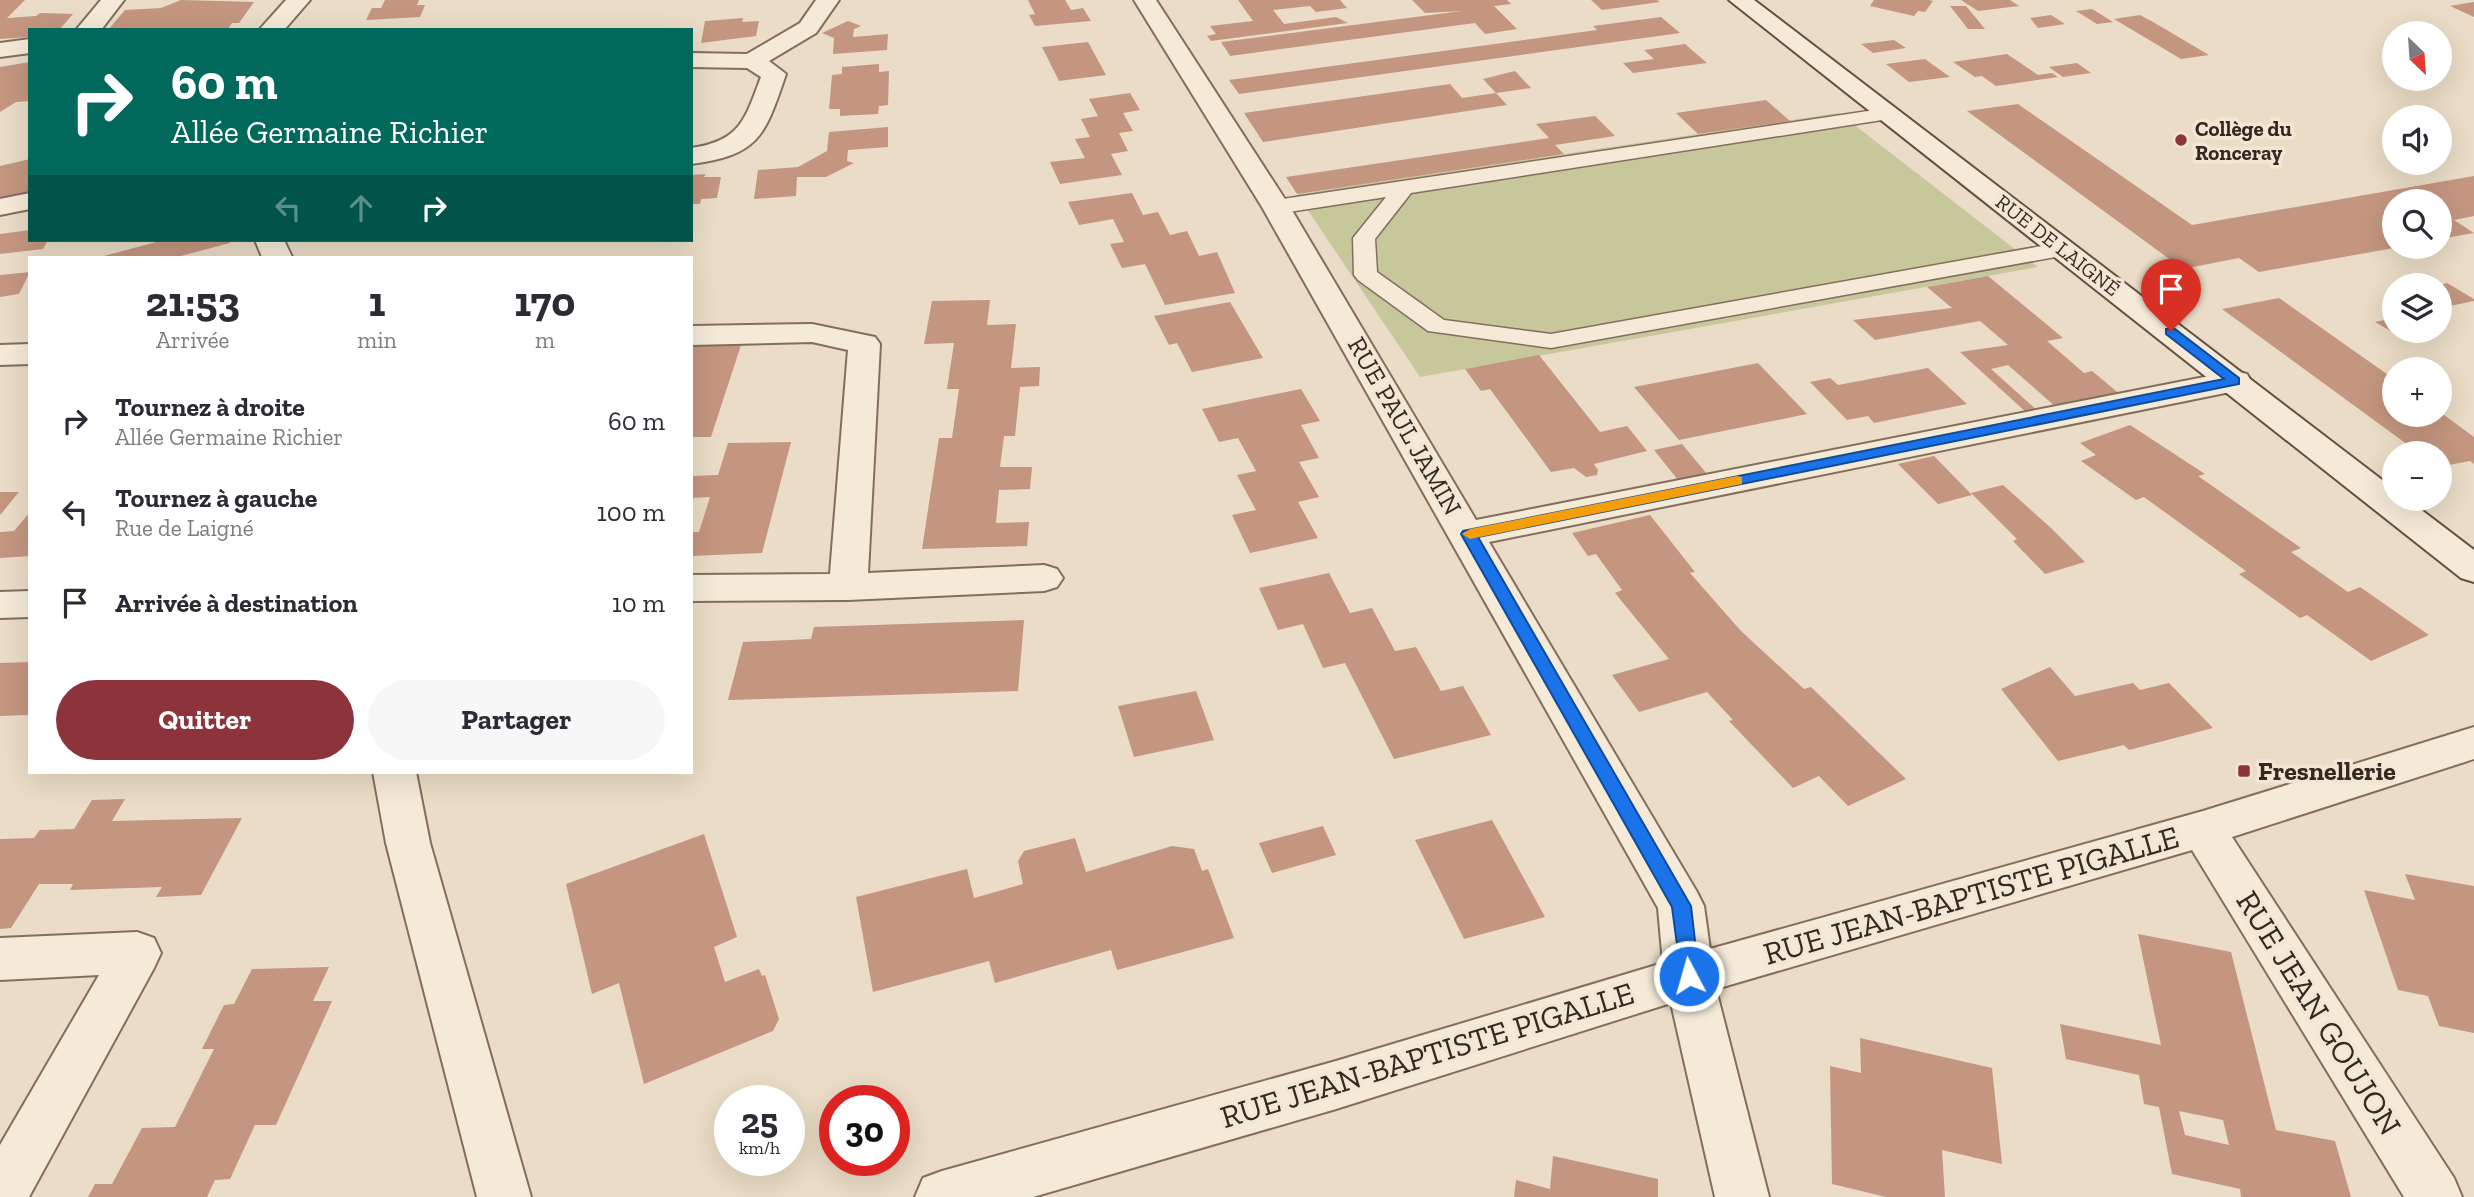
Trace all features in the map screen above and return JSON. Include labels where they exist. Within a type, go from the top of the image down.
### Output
[{"type":"street","points":[[90,28],[113,0]]},
{"type":"street","points":[[273,28],[299,0]]},
{"type":"street","points":[[752,61],[808,28],[828,0]]},
{"type":"street","name":"RUE PAUL JAMIN","points":[[1145,0],[1276,207],[1468,534],[1681,906],[1689,976],[1742,1197]]},
{"type":"street","name":"RUE DE LAIGNÉ","points":[[1740,0],[2235,381],[2474,569]]},
{"type":"street","points":[[0,50],[28,46]]},
{"type":"street","points":[[693,60],[752,61],[774,74],[752,132],[722,154],[693,156]]},
{"type":"street","points":[[0,207],[28,201]]},
{"type":"street","points":[[693,336],[812,333],[864,344],[848,587]]},
{"type":"street","points":[[0,355],[28,354]]},
{"type":"street","points":[[1468,534],[2235,381]]},
{"type":"street","points":[[693,588],[848,587],[1044,578]]},
{"type":"street","points":[[0,605],[28,604]]},
{"type":"street","name":"RUE JEAN-BAPTISTE PIGALLE","points":[[943,1197],[1336,1085],[1689,976],[2203,829],[2474,743]]},
{"type":"street","points":[[394,774],[408,843],[505,1197]]},
{"type":"street","name":"RUE JEAN GOUJON","points":[[2203,829],[2435,1197]]},
{"type":"street","points":[[0,959],[137,953],[0,1196]]},
{"type":"lane","points":[[1276,207],[1888,114]]},
{"type":"lane","points":[[1404,188],[1364,238],[1366,275],[1437,326],[1551,341],[2064,249]]},
{"type":"green space","points":[[1839,113],[2038,267],[1420,377],[1297,194]]},
{"type":"building","points":[[0,0],[25,0],[7,18],[36,16],[40,13],[73,14],[61,28],[28,28],[28,37],[0,39]]},
{"type":"building","points":[[181,0],[254,2],[239,23],[232,23],[228,28],[110,28],[125,10],[161,8]]},
{"type":"building","points":[[385,0],[419,0],[417,5],[425,5],[420,17],[366,20],[372,8],[381,8]]},
{"type":"building","points":[[1028,0],[1065,0],[1071,10],[1083,8],[1091,21],[1035,26],[1029,15],[1035,14]]},
{"type":"building","points":[[1238,0],[1340,0],[1347,8],[1316,12],[1310,6],[1273,10],[1284,24],[1336,17],[1348,23],[1211,41],[1207,36],[1216,34],[1210,26],[1253,21]]},
{"type":"building","points":[[1412,0],[1507,0],[1511,4],[1494,6],[1517,29],[1485,34],[1475,23],[1230,56],[1221,42],[1462,11],[1425,13]]},
{"type":"building","points":[[1591,0],[1657,0],[1660,2],[1602,10]]},
{"type":"building","points":[[1874,0],[1933,1],[1925,12],[1918,11],[1914,16],[1870,6]]},
{"type":"building","points":[[1961,0],[2010,0],[2019,6],[1978,11]]},
{"type":"building","points":[[2474,2],[2474,17],[2450,6]]},
{"type":"building","points":[[1950,6],[1966,6],[1985,29],[1968,29]]},
{"type":"building","points":[[2092,9],[2113,22],[2097,24],[2076,11]]},
{"type":"building","points":[[2051,15],[2065,24],[2038,28],[2030,18]]},
{"type":"building","points":[[2140,15],[2209,55],[2181,59],[2114,19]]},
{"type":"building","points":[[1661,17],[1680,33],[1239,94],[1229,80],[1597,30],[1593,26]]},
{"type":"building","points":[[743,18],[742,22],[759,21],[756,36],[701,43],[705,21]]},
{"type":"building","points":[[848,21],[861,26],[854,29],[853,37],[888,34],[887,50],[833,54],[834,38],[822,33]]},
{"type":"building","points":[[1894,40],[1906,48],[1873,53],[1861,44]]},
{"type":"building","points":[[1088,42],[1106,75],[1059,81],[1042,47]]},
{"type":"building","points":[[1685,44],[1707,63],[1633,73],[1623,63],[1654,59],[1644,50]]},
{"type":"building","points":[[2007,54],[2038,75],[2052,73],[2058,77],[1996,86],[1982,76],[1975,77],[1953,62]]},
{"type":"building","points":[[1925,59],[1950,77],[1909,82],[1886,64]]},
{"type":"building","points":[[28,62],[28,101],[16,102],[0,112],[0,67]]},
{"type":"building","points":[[2077,63],[2091,73],[2063,77],[2049,67]]},
{"type":"building","points":[[879,64],[879,72],[889,71],[888,105],[879,106],[878,114],[840,116],[840,109],[829,109],[832,75],[842,74],[842,67]]},
{"type":"building","points":[[1515,71],[1531,88],[1496,93],[1483,79]]},
{"type":"building","points":[[1450,84],[1462,98],[1496,93],[1507,105],[1263,142],[1244,113]]},
{"type":"building","points":[[1130,93],[1140,110],[1123,113],[1133,131],[1119,133],[1128,151],[1111,154],[1122,175],[1060,184],[1050,162],[1085,158],[1075,139],[1090,137],[1081,119],[1098,116],[1089,99]]},
{"type":"building","points":[[1766,100],[1790,121],[1698,134],[1676,113]]},
{"type":"building","points":[[2018,104],[2192,225],[2382,192],[2382,250],[2259,272],[2239,258],[2183,269],[1967,111]]},
{"type":"building","points":[[1595,116],[1615,136],[1555,145],[1564,154],[1297,194],[1286,177],[1549,138],[1536,124]]},
{"type":"building","points":[[888,127],[888,147],[848,150],[847,161],[854,163],[826,177],[797,177],[796,196],[754,199],[758,170],[798,167],[827,151],[829,132]]},
{"type":"building","points":[[28,159],[28,193],[0,200],[0,166]]},
{"type":"building","points":[[693,175],[721,177],[717,198],[701,199],[700,204],[693,204]]},
{"type":"building","points":[[2474,176],[2474,216],[2454,220],[2474,233],[2452,237],[2452,189],[2399,189]]},
{"type":"building","points":[[1132,193],[1143,215],[1158,212],[1170,235],[1187,231],[1199,256],[1217,252],[1235,293],[1165,305],[1145,264],[1122,268],[1110,244],[1124,242],[1113,219],[1079,225],[1068,202]]},
{"type":"building","points":[[28,230],[28,242],[47,242],[43,249],[0,254],[0,234]]},
{"type":"building","points":[[156,242],[230,243],[181,256],[104,256]]},
{"type":"building","points":[[28,272],[19,294],[0,297],[0,275]]},
{"type":"building","points":[[1988,276],[2063,338],[2047,341],[2084,373],[2092,371],[2121,395],[2057,408],[2008,365],[1991,369],[2039,412],[2028,414],[1960,352],[2008,345],[1980,321],[1875,340],[1853,320],[1952,308],[1927,287]]},
{"type":"building","points":[[2452,286],[2474,299],[2452,306]]},
{"type":"building","points":[[2279,298],[2382,371],[2382,426],[2222,309]]},
{"type":"building","points":[[990,300],[987,325],[1016,324],[1011,368],[1040,367],[1039,386],[1020,387],[1015,436],[1004,436],[1000,467],[1032,467],[1030,489],[999,490],[996,523],[1029,522],[1027,546],[922,549],[939,438],[952,438],[959,389],[947,389],[954,343],[924,344],[932,301]]},
{"type":"building","points":[[1230,302],[1263,358],[1192,372],[1177,343],[1169,345],[1154,316]]},
{"type":"building","points":[[742,342],[711,437],[693,437],[693,343]]},
{"type":"building","points":[[1539,355],[1600,432],[1627,426],[1647,451],[1594,464],[1598,470],[1597,475],[1586,477],[1574,468],[1551,472],[1490,389],[1481,391],[1465,369]]},
{"type":"building","points":[[1758,363],[1807,414],[1679,440],[1634,387]]},
{"type":"building","points":[[1928,368],[1967,404],[1874,423],[1868,416],[1847,420],[1810,382],[1830,378],[1838,385]]},
{"type":"building","points":[[1301,389],[1320,421],[1301,425],[1319,458],[1299,462],[1319,497],[1298,502],[1318,538],[1250,553],[1232,515],[1256,510],[1237,475],[1256,471],[1238,438],[1219,442],[1202,409]]},
{"type":"building","points":[[2452,421],[2474,437],[2474,464],[2470,461],[2452,464],[2452,441],[2403,441],[2383,427],[2452,427]]},
{"type":"building","points":[[2130,425],[2205,474],[2198,476],[2301,548],[2291,552],[2348,592],[2360,587],[2429,635],[2371,661],[2307,615],[2300,618],[2239,574],[2246,571],[2144,497],[2136,500],[2081,461],[2096,455],[2080,443]]},
{"type":"building","points":[[791,442],[762,553],[693,556],[693,532],[699,532],[710,497],[693,498],[693,476],[718,475],[728,443]]},
{"type":"building","points":[[1682,444],[1707,474],[1678,480],[1654,450]]},
{"type":"building","points":[[1934,456],[1972,495],[1938,504],[1898,464]]},
{"type":"building","points":[[2003,485],[2085,562],[2045,574],[2013,541],[2017,539],[1971,493]]},
{"type":"building","points":[[0,492],[19,492],[0,515]]},
{"type":"building","points":[[28,514],[28,556],[0,558],[0,532],[14,531]]},
{"type":"building","points":[[1650,515],[1695,572],[1690,573],[1741,631],[1804,689],[1811,687],[1906,779],[1848,806],[1819,776],[1793,788],[1729,721],[1733,720],[1707,692],[1639,712],[1612,675],[1669,659],[1615,593],[1622,590],[1596,554],[1588,556],[1572,533]]},
{"type":"building","points":[[1329,573],[1350,613],[1372,608],[1395,651],[1416,647],[1441,691],[1463,686],[1491,735],[1394,759],[1345,663],[1323,668],[1303,624],[1278,630],[1259,588]]},
{"type":"building","points":[[1024,620],[1018,691],[728,700],[743,642],[811,639],[814,627]]},
{"type":"building","points":[[28,662],[27,715],[0,716],[0,663]]},
{"type":"building","points":[[2050,667],[2075,696],[2133,683],[2140,690],[2169,683],[2213,728],[2129,750],[2124,745],[2058,761],[2001,689]]},
{"type":"building","points":[[1196,691],[1214,740],[1134,757],[1118,706]]},
{"type":"building","points":[[125,799],[112,821],[242,818],[201,895],[156,897],[162,887],[70,890],[73,884],[39,884],[11,928],[0,929],[0,839],[34,838],[40,830],[74,829],[92,800]]},
{"type":"building","points":[[1492,820],[1545,917],[1464,939],[1415,840]]},
{"type":"building","points":[[1323,826],[1336,855],[1272,873],[1259,843]]},
{"type":"building","points":[[704,834],[737,937],[714,947],[725,982],[759,969],[762,976],[765,975],[779,1019],[773,1031],[644,1084],[619,983],[592,994],[566,884]]},
{"type":"building","points":[[1075,838],[1086,872],[1172,846],[1194,849],[1202,871],[1208,869],[1234,938],[1117,970],[1111,950],[995,983],[989,961],[873,992],[856,897],[967,869],[974,898],[1023,884],[1018,861],[1024,851]]},
{"type":"building","points":[[2405,874],[2474,886],[2474,1033],[2439,1026],[2428,996],[2398,990],[2364,890],[2415,900]]},
{"type":"building","points":[[2138,934],[2231,952],[2276,1130],[2335,1141],[2351,1197],[2241,1197],[2240,1189],[2172,1174],[2159,1107],[2144,1104],[2139,1075],[2066,1059],[2060,1024],[2161,1045]],"holes":[[[2179,1111],[2223,1120],[2229,1145],[2185,1135]]]},
{"type":"building","points":[[329,967],[313,1001],[332,1001],[276,1125],[255,1125],[230,1179],[215,1180],[207,1197],[88,1197],[95,1184],[112,1184],[142,1128],[175,1127],[214,1049],[202,1049],[224,1005],[234,1004],[252,969]]},
{"type":"building","points":[[1860,1038],[1992,1068],[2002,1164],[1942,1150],[1945,1197],[1886,1197],[1832,1184],[1830,1066],[1861,1073]]},
{"type":"building","points":[[1553,1156],[1658,1179],[1658,1197],[1514,1197],[1516,1180],[1550,1189]]},
{"type":"slow traffic","points":[[1470,534],[1737,480]]},
{"type":"place","name":"Collège du Ronceray","points":[[2181,140]]},
{"type":"place","name":"Fresnellerie","points":[[2244,771]]},
{"type":"route","points":[[1689,976],[1681,906],[1468,534],[2235,381],[2171,331]]}]
